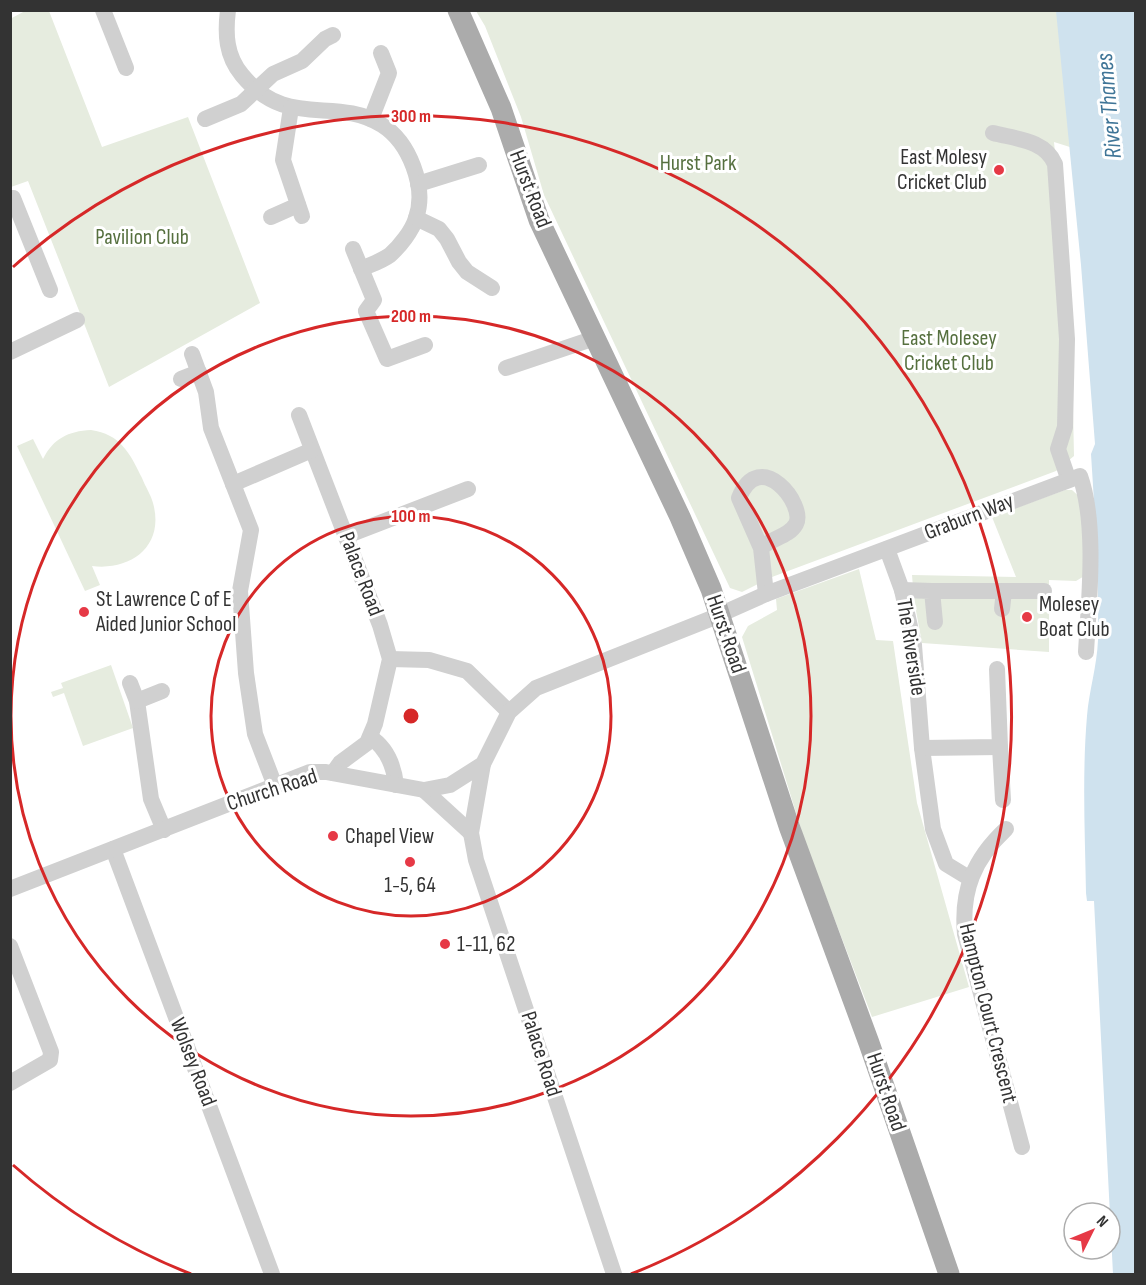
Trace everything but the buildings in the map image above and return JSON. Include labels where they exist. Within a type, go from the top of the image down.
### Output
[{"type":"main road","name":"Hurst Road","points":[[458,10],[494,90],[539,220],[680,517],[720,614],[777,793],[949,1275]]},
{"type":"street","points":[[103,10],[126,68]]},
{"type":"street","points":[[228,10],[227,46],[236,68],[254,90],[282,107],[371,119],[385,127],[401,143],[412,163],[418,184],[416,218],[406,237],[388,256],[361,269]]},
{"type":"street","points":[[205,119],[241,104],[273,74],[302,62],[325,39],[333,35]]},
{"type":"street","points":[[371,119],[389,73],[381,53]]},
{"type":"street","points":[[271,217],[300,210],[283,160],[291,108]]},
{"type":"street","points":[[993,133],[1041,146],[1052,154],[1055,164],[1067,339],[1065,428],[1058,449],[1086,493],[1090,576],[1086,652]]},
{"type":"street","points":[[418,184],[479,165]]},
{"type":"street","points":[[11,196],[50,290]]},
{"type":"street","points":[[416,218],[439,230],[447,239],[459,262],[492,288]]},
{"type":"street","points":[[353,249],[374,300],[366,311],[387,359],[424,345]]},
{"type":"street","points":[[10,352],[76,320]]},
{"type":"street","points":[[506,368],[595,338]]},
{"type":"street","points":[[192,354],[206,392],[211,428],[250,530],[240,591],[246,673],[255,734],[275,786]]},
{"type":"street","points":[[181,379],[199,372]]},
{"type":"street","name":"Palace Road","points":[[299,415],[387,644],[390,659]]},
{"type":"street","points":[[233,484],[312,450]]},
{"type":"street","name":"Graburn Way","points":[[766,594],[1074,477]]},
{"type":"street","points":[[346,536],[468,489]]},
{"type":"street","points":[[483,764],[509,712],[521,698],[536,688],[766,594],[761,548]]},
{"type":"street","name":"The Riverside","points":[[887,549],[902,590],[918,672],[922,748],[933,829],[945,864],[969,878]]},
{"type":"street","points":[[902,590],[1044,591]]},
{"type":"street","points":[[932,591],[935,622]]},
{"type":"street","points":[[1002,609],[1004,591]]},
{"type":"street","points":[[333,773],[370,737],[390,659],[429,660],[467,671],[509,712]]},
{"type":"street","points":[[997,669],[1003,800]]},
{"type":"street","points":[[130,683],[137,701],[152,799],[164,830]]},
{"type":"street","points":[[137,701],[162,691]]},
{"type":"street","points":[[370,737],[376,741],[393,765],[396,785]]},
{"type":"street","points":[[922,748],[1000,747]]},
{"type":"street","name":"Palace Road","points":[[483,764],[471,832],[476,860],[614,1275]]},
{"type":"street","name":"Church Road","points":[[10,889],[310,772],[333,773],[424,790],[450,785],[483,764]]},
{"type":"street","points":[[424,790],[471,832]]},
{"type":"street","name":"Hampton Court Crescent","points":[[1006,829],[983,853],[969,878],[965,898],[965,934],[1022,1147]]},
{"type":"street","name":"Wolsey Road","points":[[113,849],[272,1275]]},
{"type":"street","points":[[10,946],[51,1052],[50,1060],[10,1083]]},
{"type":"green space","name":"Pavilion Club","points":[[25,11],[49,11],[102,147],[188,117],[260,303],[109,387],[28,181],[11,187],[10,19]]},
{"type":"green space","name":"Hurst Park","points":[[476,11],[1068,11],[1073,148],[1054,142],[1071,314],[1074,456],[1056,471],[772,577],[742,592],[730,588],[544,195],[521,117],[485,26]]},
{"type":"green space","points":[[91,430],[110,436],[123,446],[138,469],[151,497],[155,518],[154,532],[142,552],[132,560],[120,564],[92,566],[100,585],[85,591],[17,446],[33,439],[43,459],[51,446],[62,437],[75,432]]},
{"type":"green space","points":[[1065,490],[1072,490],[1083,500],[1086,575],[1076,581],[1049,580],[1049,652],[922,643],[912,575],[1016,577],[992,517]]},
{"type":"green space","points":[[859,569],[876,640],[893,641],[917,803],[969,987],[872,1017],[805,842],[742,637],[748,626],[777,610],[776,599]]},
{"type":"green space","points":[[111,665],[133,728],[83,746],[64,693],[53,697],[51,692],[63,688],[61,683]]},
{"type":"water","name":"River Thames","points":[[1056,11],[1135,11],[1135,1274],[1113,1274],[1112,1261],[1122,1261],[1122,1201],[1109,1201],[1094,901],[1087,901],[1086,893],[1085,738],[1098,640],[1091,454],[1095,444],[1081,265]]},
{"type":"place","name":"East Molesy Cricket Club","points":[[999,170]]},
{"type":"place","name":"St Lawrence C of E Aided Junior School","points":[[84,612]]},
{"type":"place","name":"Molesey Boat Club","points":[[1027,617]]},
{"type":"place","name":"Chapel View","points":[[333,836]]},
{"type":"place","name":"1-5, 64","points":[[410,862]]},
{"type":"place","name":"1-11, 62","points":[[445,944]]},
{"type":"park label","name":"East Molesey Cricket Club","points":[[949,350]]}]
